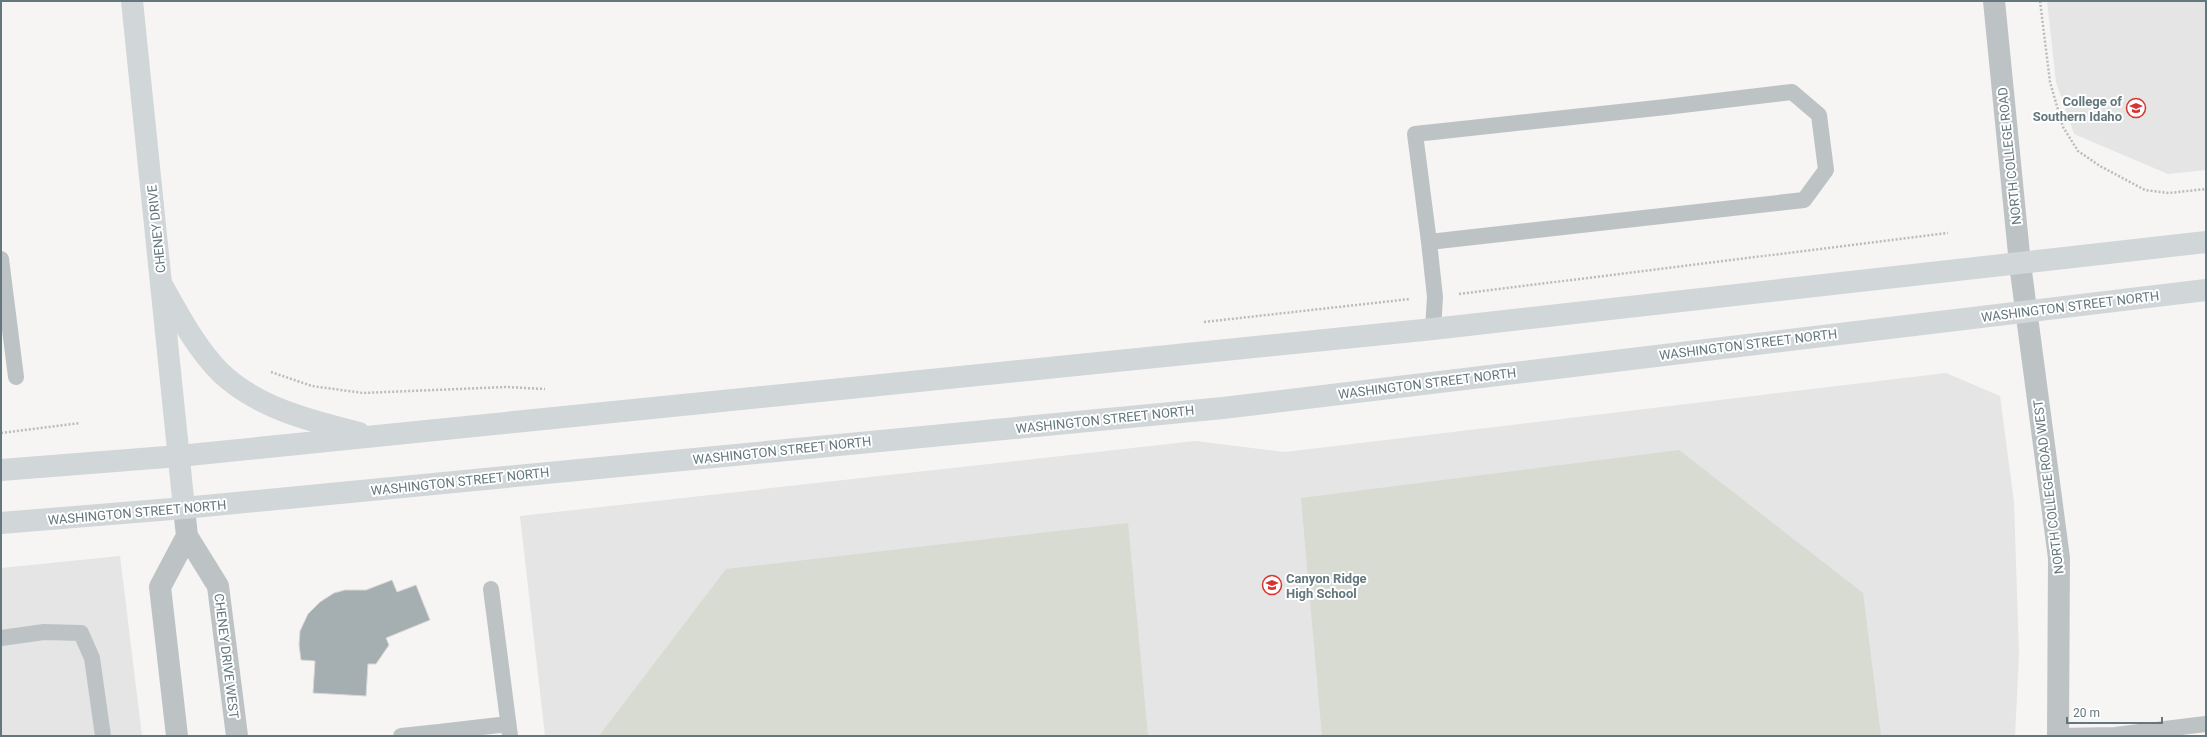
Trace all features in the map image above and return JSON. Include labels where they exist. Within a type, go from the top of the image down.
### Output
[{"type":"main road","name":"CHENEY DRIVE","points":[[132,1],[180,456]]},
{"type":"main road","points":[[1,470],[180,456],[376,437],[1434,329],[2206,242]]},
{"type":"main road","points":[[162,285],[192,337],[221,373],[252,394],[282,411],[319,423],[376,437]]},
{"type":"main road","name":"WASHINGTON STREET NORTH","points":[[1,523],[184,508],[1223,408],[2026,310],[2206,290]]},
{"type":"main road","name":"CHENEY DRIVE WEST","points":[[180,456],[184,508]]},
{"type":"street","name":"NORTH COLLEGE ROAD","points":[[1994,1],[2020,264],[2026,310]]},
{"type":"street","name":"NORTH COLLEGE ROAD WEST","points":[[2026,310],[2060,558],[2058,736]]},
{"type":"street","name":"CHENEY DRIVE WEST","points":[[184,508],[187,536],[218,586],[237,736]]},
{"type":"street","points":[[177,736],[160,587],[187,536]]},
{"type":"lane","points":[[1429,242],[1804,200],[1826,170],[1819,115],[1792,92],[1415,134],[1435,297],[1434,329]]},
{"type":"lane","points":[[1,258],[16,377]]},
{"type":"lane","points":[[401,736],[509,730],[491,589]]},
{"type":"lane","points":[[1,638],[44,632],[81,633],[92,658],[103,736]]},
{"type":"lane","points":[[2058,736],[2115,735],[2206,724]]},
{"type":"path","points":[[2040,1],[2050,82],[2063,127],[2078,151],[2100,166],[2145,190],[2169,193],[2206,189]]},
{"type":"path","points":[[1196,323],[1435,297],[1948,233]]},
{"type":"path","points":[[266,370],[312,386],[363,393],[506,387],[553,390]]},
{"type":"path","points":[[1,433],[80,423]]},
{"type":"shaded area","name":"College of Southern Idaho","points":[[2047,1],[2206,1],[2206,170],[2168,174],[2074,134],[2056,82]]},
{"type":"shaded area","name":"Canyon Ridge High School","points":[[1946,373],[2000,396],[2014,502],[2019,654],[2015,736],[545,736],[520,516],[1195,441],[1285,452]]},
{"type":"shaded area","points":[[1679,450],[1863,593],[1881,736],[1322,736],[1301,498]]},
{"type":"shaded area","points":[[1128,523],[1148,736],[599,736],[726,569]]},
{"type":"shaded area","points":[[120,556],[142,736],[1,736],[1,568]]},
{"type":"building","points":[[392,580],[397,592],[416,585],[430,620],[386,638],[389,645],[376,664],[368,664],[366,696],[313,693],[315,661],[301,660],[299,645],[300,631],[308,614],[320,602],[334,593],[345,590],[366,590]]},
{"type":"place","name":"College of Southern Idaho","points":[[2136,108]]},
{"type":"place","name":"Canyon Ridge High School","points":[[1272,585]]}]
